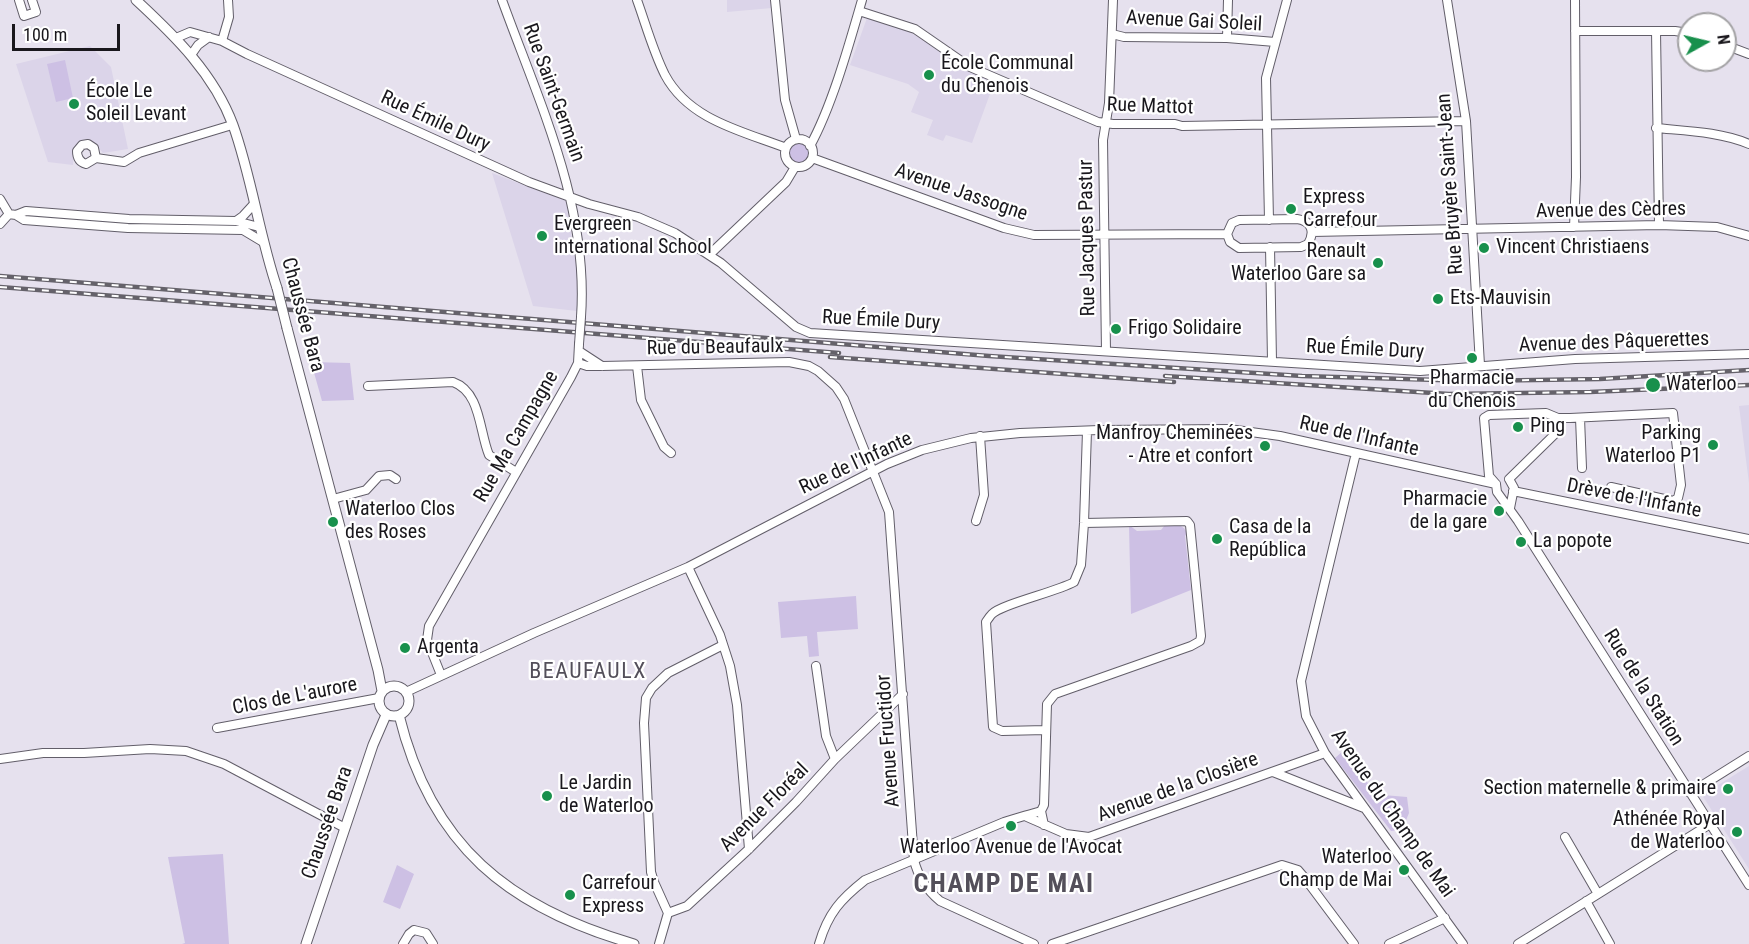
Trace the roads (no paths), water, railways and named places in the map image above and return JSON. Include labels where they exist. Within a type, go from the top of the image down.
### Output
[{"type":"main road","name":"Chaussée Bara","points":[[136,0],[191,55],[214,87],[232,125],[378,670],[380,695]]},
{"type":"main road","name":"Chaussée Bara","points":[[378,670],[392,686]]},
{"type":"main road","points":[[392,686],[402,688],[406,692],[409,703],[404,713],[399,716],[386,714],[380,707],[380,695],[392,686]]},
{"type":"main road","name":"Chaussée Bara","points":[[306,944],[373,745],[386,714]]},
{"type":"main road","points":[[399,716],[413,761],[440,816],[482,866],[518,894],[549,912],[573,923],[634,944]]},
{"type":"street","points":[[19,0],[24,16],[36,12],[32,0]]},
{"type":"street","points":[[222,41],[229,17],[228,0]]},
{"type":"street","name":"Rue Saint-Germain","points":[[502,0],[545,116],[572,198]]},
{"type":"street","points":[[637,0],[664,73],[682,97],[702,114],[716,121],[786,148]]},
{"type":"street","points":[[775,0],[787,110],[796,139]]},
{"type":"street","points":[[810,146],[831,96],[862,0]]},
{"type":"street","name":"Rue Jacques Pastur","points":[[1106,351],[1103,140],[1109,104],[1113,0]]},
{"type":"street","points":[[1227,38],[1228,0]]},
{"type":"street","points":[[1269,220],[1266,78],[1287,0]]},
{"type":"street","name":"Rue Bruyère Saint-Jean","points":[[1447,0],[1466,121],[1480,365]]},
{"type":"street","points":[[1574,227],[1575,0]]},
{"type":"street","name":"Rue Mattot","points":[[859,11],[915,29],[970,67],[1105,124],[1175,124],[1182,126],[1466,121]]},
{"type":"street","points":[[1575,31],[1677,32]]},
{"type":"street","points":[[1656,31],[1659,225]]},
{"type":"street","name":"Rue Émile Dury","points":[[176,38],[190,32],[222,41],[529,182],[572,198],[654,223],[675,233],[709,255],[796,327],[810,333],[1420,371],[1480,365]]},
{"type":"street","name":"Avenue Gai Soleil","points":[[1112,34],[1124,37],[1227,38],[1275,42]]},
{"type":"street","points":[[191,55],[208,37]]},
{"type":"street","points":[[96,158],[123,162],[139,153],[232,125]]},
{"type":"street","points":[[1656,128],[1697,132],[1749,144]]},
{"type":"street","points":[[804,140],[810,146],[812,158],[806,164],[795,166],[786,158],[786,148],[791,141],[804,140]]},
{"type":"street","name":"Avenue Jassogne","points":[[812,158],[1011,230],[1047,236],[1227,234]]},
{"type":"street","points":[[709,255],[786,182],[795,166]]},
{"type":"street","name":"Rue Ma Campagne","points":[[441,675],[427,640],[429,626],[578,363],[582,272],[572,198]]},
{"type":"street","points":[[0,199],[12,214],[24,220],[128,228],[243,230],[263,242]]},
{"type":"street","points":[[236,221],[254,204]]},
{"type":"street","points":[[0,224],[12,214],[26,211],[129,219],[236,221],[260,227]]},
{"type":"street","points":[[1239,220],[1304,220],[1310,225],[1312,232],[1308,244],[1301,247],[1270,248],[1239,248],[1230,242],[1227,234],[1233,224],[1239,220]]},
{"type":"street","name":"Avenue des Cèdres","points":[[1312,232],[1659,225],[1717,227],[1749,236]]},
{"type":"street","points":[[1270,248],[1272,361]]},
{"type":"street","points":[[579,347],[602,366]]},
{"type":"street","name":"Avenue des Pâquerettes","points":[[1480,365],[1575,359],[1749,354]]},
{"type":"street","name":"Rue du Beaufaulx","points":[[578,363],[588,366],[637,366],[789,362],[810,366],[826,376],[844,399],[873,471]]},
{"type":"street","points":[[637,366],[640,400],[664,447],[671,453]]},
{"type":"street","points":[[368,386],[453,382],[463,387],[468,390],[473,400],[489,455],[516,472]]},
{"type":"street","points":[[1513,491],[1507,496],[1500,495],[1488,473],[1484,418],[1489,415],[1546,413],[1558,418],[1580,418],[1673,413],[1681,485],[1678,498],[1673,501],[1611,487]]},
{"type":"street","points":[[1509,479],[1555,434],[1558,418]]},
{"type":"street","points":[[1580,418],[1582,468]]},
{"type":"street","name":"Rue de l'Infante","points":[[406,692],[688,567],[904,456],[980,436],[1181,428],[1229,429],[1280,436],[1496,484]]},
{"type":"street","points":[[1046,730],[1002,731],[993,727],[986,622],[992,613],[1002,608],[1060,589],[1074,582],[1080,570],[1087,431]]},
{"type":"street","points":[[976,521],[984,495],[980,436]]},
{"type":"street","name":"Avenue du Champ de Mai","points":[[1356,453],[1301,681],[1306,716],[1325,753],[1463,944]]},
{"type":"street","name":"Avenue Fructidor","points":[[873,471],[888,506],[892,535],[914,860],[922,883],[939,901],[1034,944]]},
{"type":"street","points":[[333,499],[366,490],[379,476],[390,475],[396,479]]},
{"type":"street","points":[[1496,484],[1503,478],[1509,479],[1514,484],[1510,508]]},
{"type":"street","name":"Drève de l'Infante","points":[[1513,491],[1749,539]]},
{"type":"street","name":"Rue de la Station","points":[[1500,495],[1749,885]]},
{"type":"street","points":[[1044,825],[1041,811],[1044,805],[1047,704],[1055,694],[1197,644],[1201,636],[1190,525],[1187,521],[1084,523]]},
{"type":"street","points":[[688,567],[730,666],[737,705],[749,849]]},
{"type":"street","points":[[659,944],[668,912],[651,872],[644,723],[646,698],[652,688],[668,673],[723,645]]},
{"type":"street","points":[[816,666],[826,736],[835,759]]},
{"type":"street","name":"Avenue Floréal","points":[[668,912],[687,906],[749,849],[835,759],[903,694]]},
{"type":"street","name":"Clos de L'aurore","points":[[217,728],[380,695]]},
{"type":"street","points":[[0,759],[43,753],[84,753],[150,748],[186,750],[224,764],[345,828]]},
{"type":"street","name":"Avenue de la Closière","points":[[1027,817],[1066,834],[1089,837],[1325,753]]},
{"type":"street","points":[[1690,793],[1749,756]]},
{"type":"street","name":"Avenue de la Closière","points":[[1273,772],[1364,808]]},
{"type":"street","points":[[819,944],[833,909],[866,880],[1012,819],[1027,817],[1041,811]]},
{"type":"street","points":[[1518,944],[1710,824]]},
{"type":"street","points":[[1565,837],[1598,894]]},
{"type":"street","points":[[1052,944],[1073,941],[1282,865],[1298,870],[1354,944]]},
{"type":"street","points":[[1586,901],[1610,944]]},
{"type":"street","points":[[1389,944],[1445,918]]},
{"type":"street","points":[[403,944],[414,930],[426,933],[433,944]]},
{"type":"railway","points":[[0,276],[989,356],[1302,376],[1472,381],[1600,379],[1749,370]]},
{"type":"railway","points":[[0,287],[839,353]]},
{"type":"railway","points":[[830,357],[1174,382]]},
{"type":"railway","points":[[1165,376],[1449,394],[1590,392],[1749,385]]},
{"type":"place","name":"École Communal du Chenois","points":[[929,75]]},
{"type":"place","name":"École Le Soleil Levant","points":[[74,104]]},
{"type":"place","name":"Express Carrefour","points":[[1291,209]]},
{"type":"place","name":"Evergreen international School","points":[[542,236]]},
{"type":"place","name":"Vincent Christiaens","points":[[1484,248]]},
{"type":"place","name":"Renault Waterloo Gare sa","points":[[1378,263]]},
{"type":"place","name":"Ets-Mauvisin","points":[[1438,299]]},
{"type":"place","name":"Frigo Solidaire","points":[[1116,329]]},
{"type":"place","name":"Pharmacie du Chenois","points":[[1472,358]]},
{"type":"place","name":"Waterloo","points":[[1653,385]]},
{"type":"place","name":"Ping","points":[[1518,427]]},
{"type":"place","name":"Parking Waterloo P1","points":[[1713,445]]},
{"type":"place","name":"Manfroy Cheminées - Atre et confort","points":[[1265,446]]},
{"type":"place","name":"Pharmacie de la gare","points":[[1499,511]]},
{"type":"place","name":"Waterloo Clos des Roses","points":[[333,522]]},
{"type":"place","name":"Casa de la República","points":[[1217,539]]},
{"type":"place","name":"La popote","points":[[1521,542]]},
{"type":"place","name":"Argenta","points":[[405,648]]},
{"type":"place","name":"Section maternelle & primaire","points":[[1728,789]]},
{"type":"place","name":"Le Jardin de Waterloo","points":[[547,796]]},
{"type":"place","name":"Waterloo Avenue de l'Avocat","points":[[1011,826]]},
{"type":"place","name":"Athénée Royal de Waterloo","points":[[1737,832]]},
{"type":"place","name":"Waterloo Champ de Mai","points":[[1404,870]]},
{"type":"place","name":"Carrefour Express","points":[[570,895]]},
{"type":"district","name":"BEAUFAULX","points":[[588,672]]},
{"type":"district","name":"CHAMP DE MAI","points":[[1004,885]]}]
